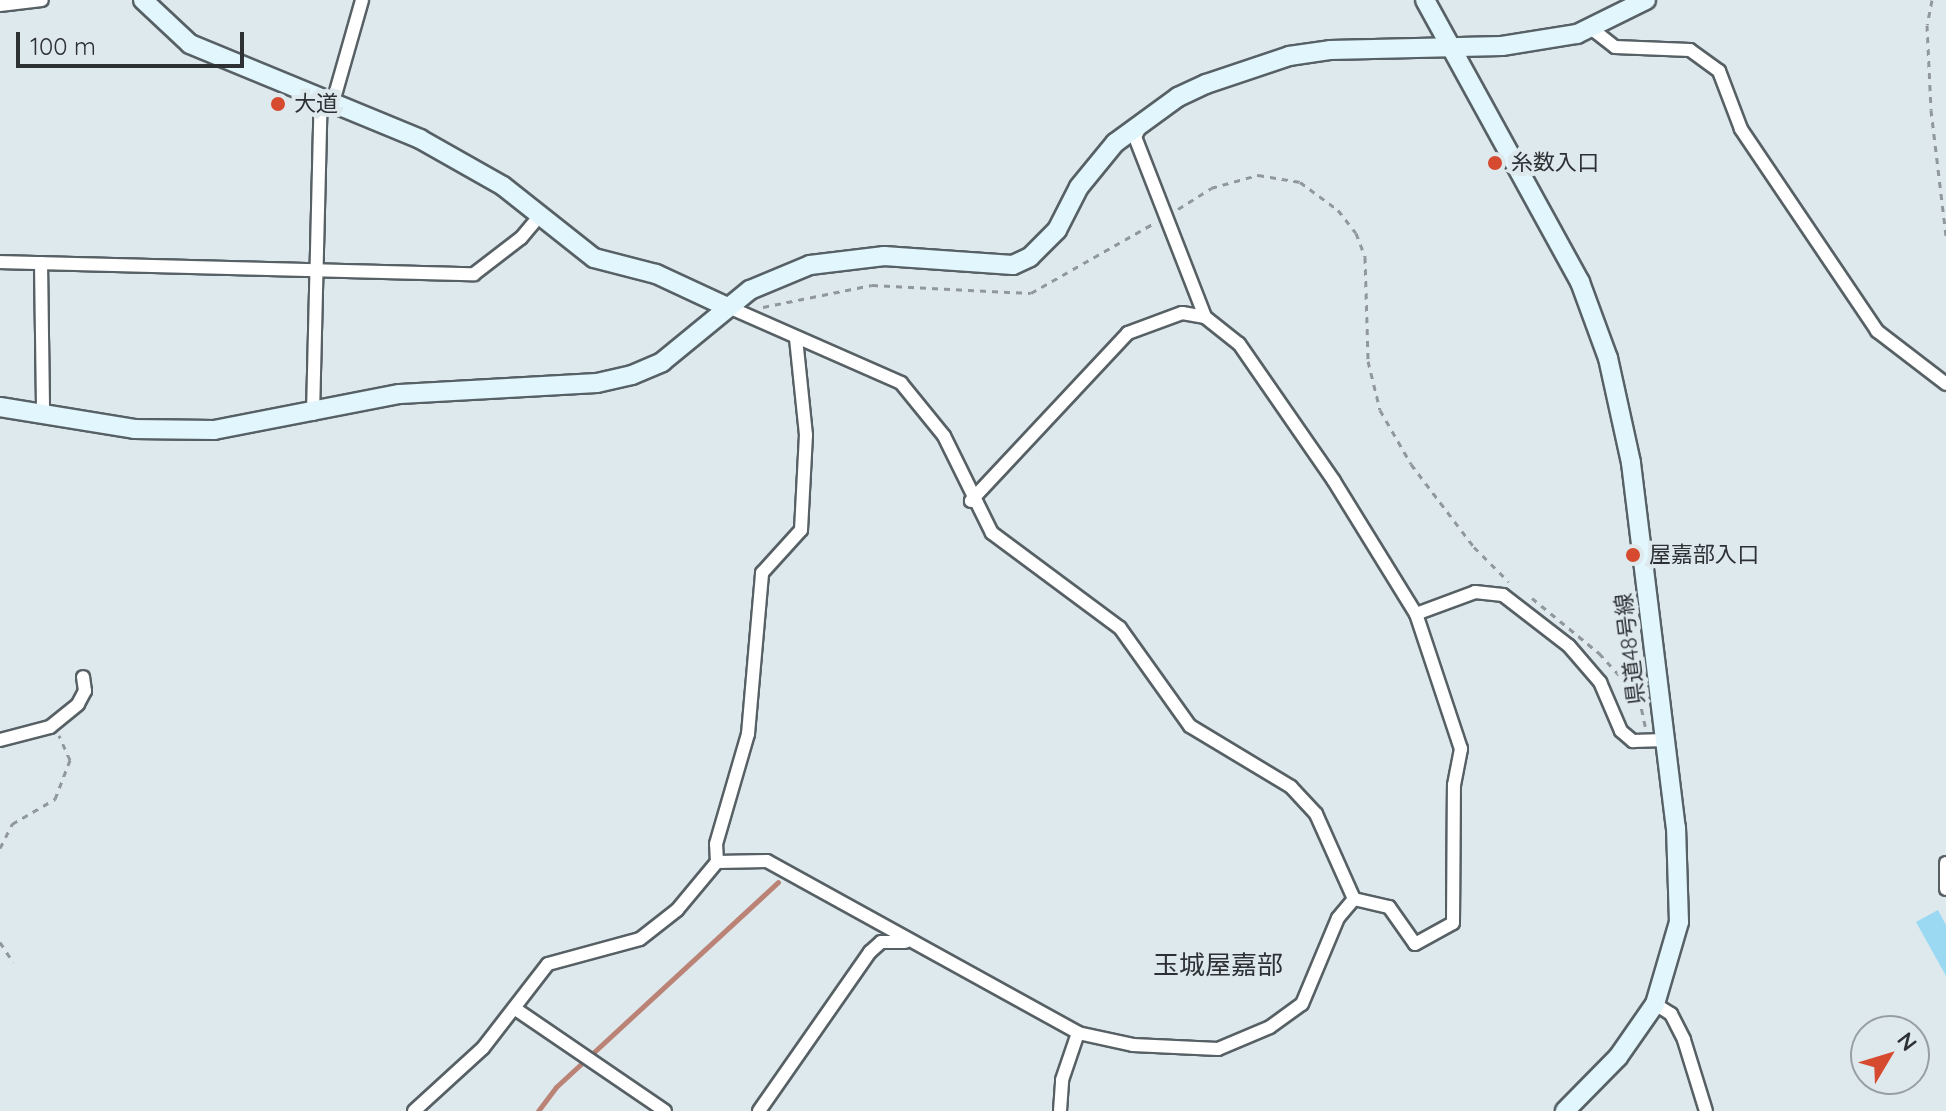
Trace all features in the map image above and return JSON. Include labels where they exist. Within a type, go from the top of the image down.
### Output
[{"type":"street","points":[[0,5],[42,0]]},
{"type":"street","points":[[143,0],[190,44],[420,139],[541,214],[594,258],[656,274],[901,383],[944,436],[971,501],[992,533],[1120,628],[1190,726],[1291,787],[1316,814],[1354,899]]},
{"type":"street","points":[[313,414],[315,270],[327,100],[362,0]]},
{"type":"street","name":"県道48号線","points":[[1425,0],[1563,249],[1608,358],[1631,463],[1665,740],[1680,908],[1670,963],[1655,1004],[1618,1057],[1565,1111]]},
{"type":"street","points":[[0,407],[43,411],[134,429],[214,430],[313,414],[400,394],[597,383],[632,375],[662,362],[725,306],[778,275],[810,265],[884,256],[1013,265],[1043,248],[1096,163],[1142,123],[1192,91],[1289,56],[1449,44],[1532,43],[1592,29],[1646,0]]},
{"type":"street","points":[[1592,29],[1615,47],[1690,50],[1719,71],[1741,129],[1877,331],[1946,384]]},
{"type":"street","points":[[1142,123],[1135,137],[1205,317]]},
{"type":"street","points":[[0,262],[474,274],[521,238],[541,214]]},
{"type":"street","points":[[41,263],[43,411]]},
{"type":"street","points":[[971,501],[1128,333],[1182,313],[1205,317],[1239,344],[1334,481],[1416,614],[1461,749],[1454,785],[1456,913],[1444,932],[1415,944],[1389,907],[1354,899]]},
{"type":"street","points":[[414,1111],[517,1010],[530,982],[548,964],[640,939],[677,910],[717,862],[716,844],[748,734],[762,573],[801,530],[806,435],[796,338]]},
{"type":"street","points":[[1416,614],[1475,592],[1503,595],[1569,646],[1600,682],[1621,731],[1633,741],[1665,740]]},
{"type":"street","points":[[0,740],[50,727],[78,704],[85,691],[83,677]]},
{"type":"street","points":[[717,862],[767,861],[1078,1033],[1133,1045],[1199,1050],[1234,1045],[1302,1004],[1338,918],[1354,899]]},
{"type":"street","points":[[1946,863],[1946,889]]},
{"type":"street","points":[[759,1111],[870,952],[881,942],[897,939],[923,948]]},
{"type":"street","points":[[1655,1004],[1671,1014],[1684,1040],[1706,1111]]},
{"type":"street","points":[[517,1010],[665,1111]]},
{"type":"street","points":[[1060,1111],[1062,1080],[1078,1033]]},
{"type":"path","points":[[1932,0],[1927,25],[1931,110],[1946,236]]},
{"type":"path","points":[[0,848],[12,824],[55,799],[64,779],[70,760],[65,740],[50,727]]},
{"type":"path","points":[[0,942],[13,962]]},
{"type":"building","points":[[1938,910],[1946,925],[1946,976],[1916,922]]},
{"type":"waterway","points":[[538,1111],[556,1087],[778,882]]},
{"type":"place","name":"大道","points":[[278,104]]},
{"type":"place","name":"糸数入口","points":[[1495,163]]},
{"type":"place","name":"屋嘉部入口","points":[[1633,555]]},
{"type":"district","name":"玉城屋嘉部","points":[[1218,965]]}]
